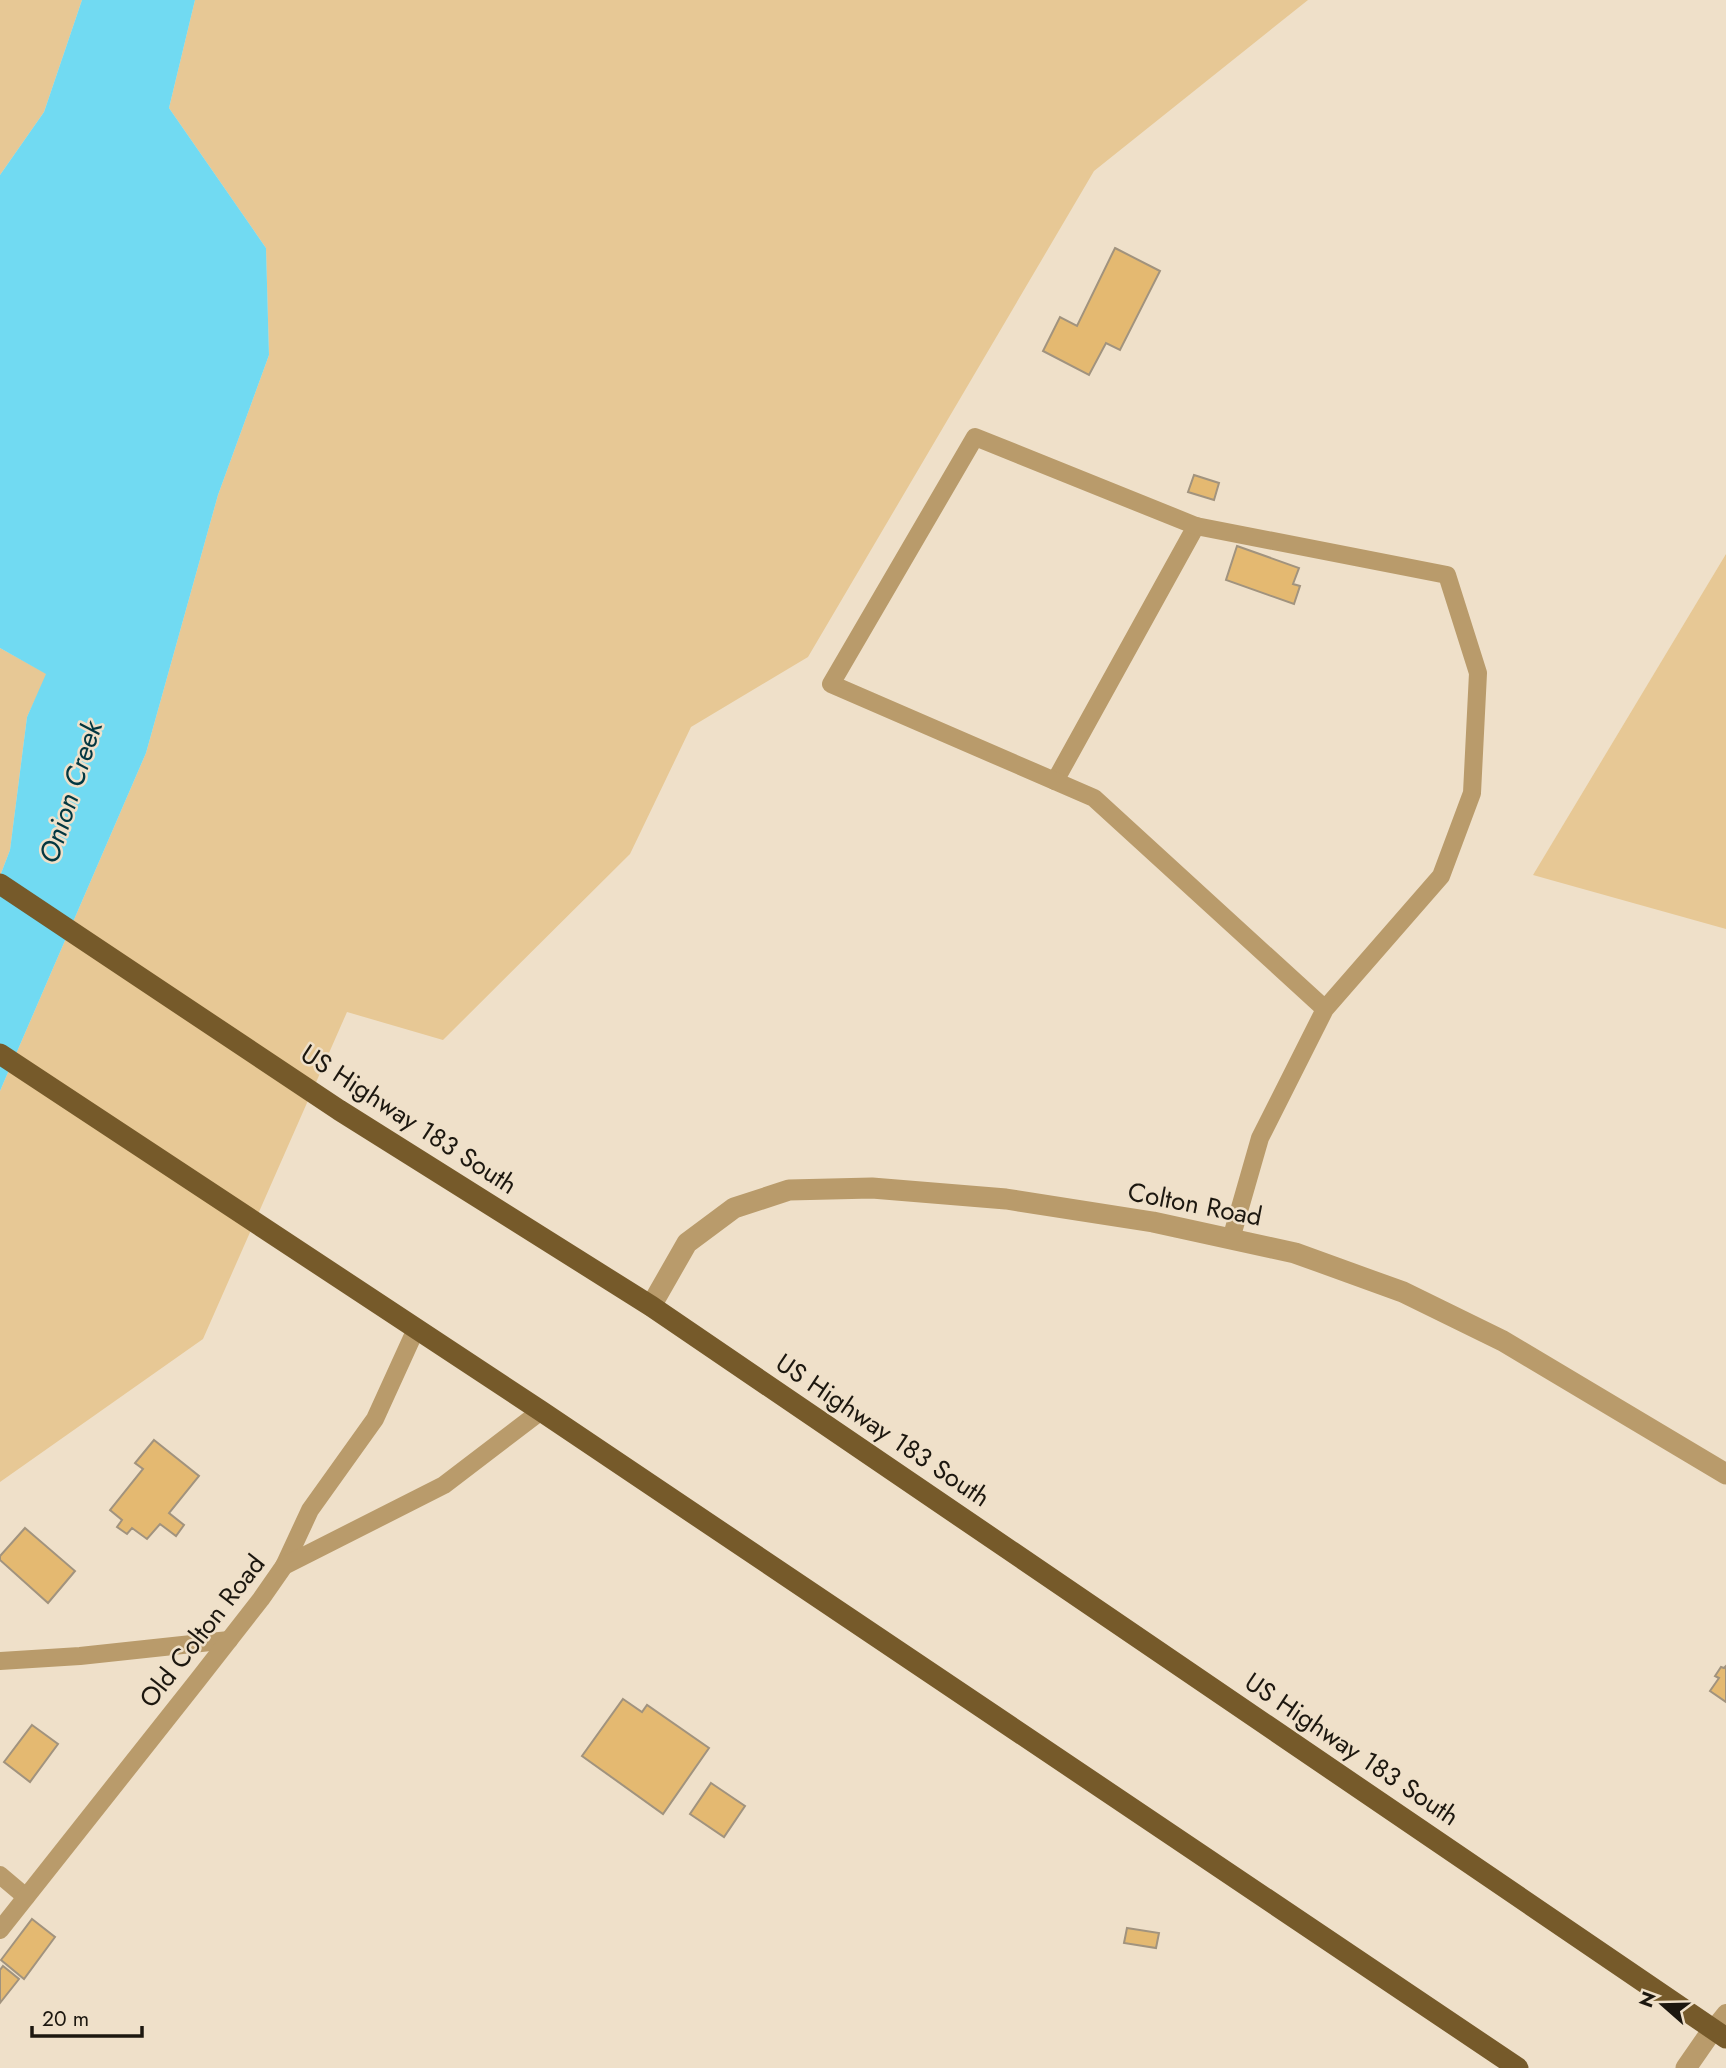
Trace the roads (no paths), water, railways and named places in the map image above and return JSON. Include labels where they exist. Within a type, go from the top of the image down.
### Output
[{"type":"highway","name":"US Highway 183 South","points":[[0,884],[339,1110],[651,1306],[1722,2027]]},
{"type":"highway","points":[[0,1054],[541,1411],[1518,2068]]},
{"type":"street","name":"Colton Road","points":[[651,1306],[687,1243],[734,1208],[789,1190],[872,1188],[1006,1199],[1153,1222],[1295,1253],[1403,1292],[1503,1341],[1726,1474]]},
{"type":"street","points":[[1686,2068],[1722,2027]]},
{"type":"lane","points":[[1231,1239],[1260,1138],[1325,1009],[1441,876],[1472,793],[1478,673],[1447,575],[1196,526],[975,438],[831,684],[1094,798],[1325,1009]]},
{"type":"lane","points":[[1055,781],[1196,526]]},
{"type":"lane","points":[[284,1566],[310,1510],[375,1419],[416,1329]]},
{"type":"lane","name":"Old Colton Road","points":[[0,1930],[229,1640],[284,1566],[444,1485],[541,1411]]},
{"type":"lane","points":[[0,1661],[80,1656],[229,1640]]},
{"type":"lane","points":[[0,1875],[26,1897]]},
{"type":"water","name":"Onion Creek","points":[[82,0],[195,0],[169,108],[266,248],[269,355],[218,495],[146,753],[0,1091],[0,876],[10,850],[27,717],[46,674],[0,648],[0,175],[44,112]]}]
